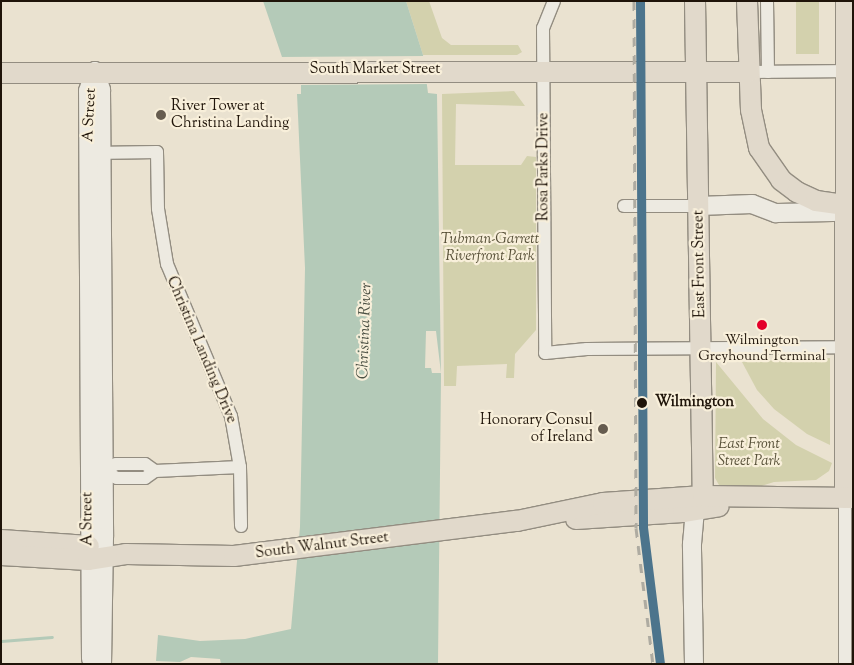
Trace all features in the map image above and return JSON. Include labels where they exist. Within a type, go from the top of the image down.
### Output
[{"type":"main road","name":"East Front Street","points":[[695,1],[702,348],[699,503]]},
{"type":"main road","points":[[747,1],[759,72],[754,128],[759,148],[768,165],[781,180],[797,192],[816,201],[849,206]]},
{"type":"main road","points":[[846,1],[849,71],[849,206],[845,347],[849,498]]},
{"type":"main road","name":"South Market Street","points":[[1,73],[94,70],[759,72]]},
{"type":"main road","name":"South Walnut Street","points":[[1,555],[96,553],[202,556],[253,554],[621,509],[754,499],[849,498]]},
{"type":"main road","name":"South Walnut Street","points":[[1,540],[96,553]]},
{"type":"street","name":"Rosa Parks Drive","points":[[554,1],[544,28],[545,353],[702,348]]},
{"type":"street","points":[[767,1],[759,72],[849,71]]},
{"type":"street","name":"A Street","points":[[94,70],[101,87],[94,153],[88,461],[96,553],[102,664]]},
{"type":"street","name":"Christina Landing Drive","points":[[94,153],[157,152],[158,209],[169,274],[229,409],[240,467],[242,526]]},
{"type":"street","name":"A Street","points":[[91,664],[96,553],[104,471],[94,153]]},
{"type":"street","points":[[624,206],[752,204],[776,213],[833,212],[849,206]]},
{"type":"street","points":[[702,348],[845,347]]},
{"type":"street","points":[[88,461],[117,478],[145,478],[155,470],[240,467]]},
{"type":"street","points":[[845,664],[849,498]]},
{"type":"street","name":"East Front Street","points":[[694,664],[699,503]]},
{"type":"green space","points":[[406,1],[429,1],[442,38],[451,45],[518,45],[522,52],[517,55],[423,55]]},
{"type":"green space","points":[[796,1],[819,1],[819,54],[796,54]]},
{"type":"green space","name":"Tubman-Garrett Riverfront Park","points":[[514,91],[525,106],[456,104],[455,165],[521,165],[527,156],[536,157],[536,330],[515,354],[514,378],[506,378],[507,364],[457,366],[456,386],[444,386],[442,94]]},
{"type":"green space","name":"East Front Street Park","points":[[830,358],[830,445],[807,434],[774,409],[757,390],[742,362]]},
{"type":"green space","name":"East Front Street Park","points":[[716,362],[763,419],[796,445],[832,463],[829,471],[816,480],[774,482],[755,488],[719,485],[715,478]]},
{"type":"water","name":"Christina River","points":[[263,1],[406,1],[423,55],[428,93],[437,94],[441,377],[438,664],[221,664],[220,659],[191,657],[180,662],[156,661],[158,635],[200,641],[245,639],[291,629],[300,527],[305,268],[297,94],[301,94],[301,58],[282,57]]},
{"type":"pier","points":[[426,56],[429,84],[298,85],[298,60],[279,57]]},
{"type":"pier","points":[[426,331],[436,331],[441,373],[432,373],[431,368],[425,368]]},
{"type":"waterway","points":[[1,641],[52,637]]},
{"type":"railway","points":[[634,1],[636,528],[653,664]]},
{"type":"transit line","points":[[640,1],[643,527],[660,664]]},
{"type":"place","name":"River Tower at Christina Landing","points":[[161,115]]},
{"type":"place","name":"Wilmington Greyhound Terminal","points":[[762,325]]},
{"type":"place","name":"Wilmington","points":[[642,403]]},
{"type":"place","name":"Honorary Consul of Ireland","points":[[603,429]]}]
